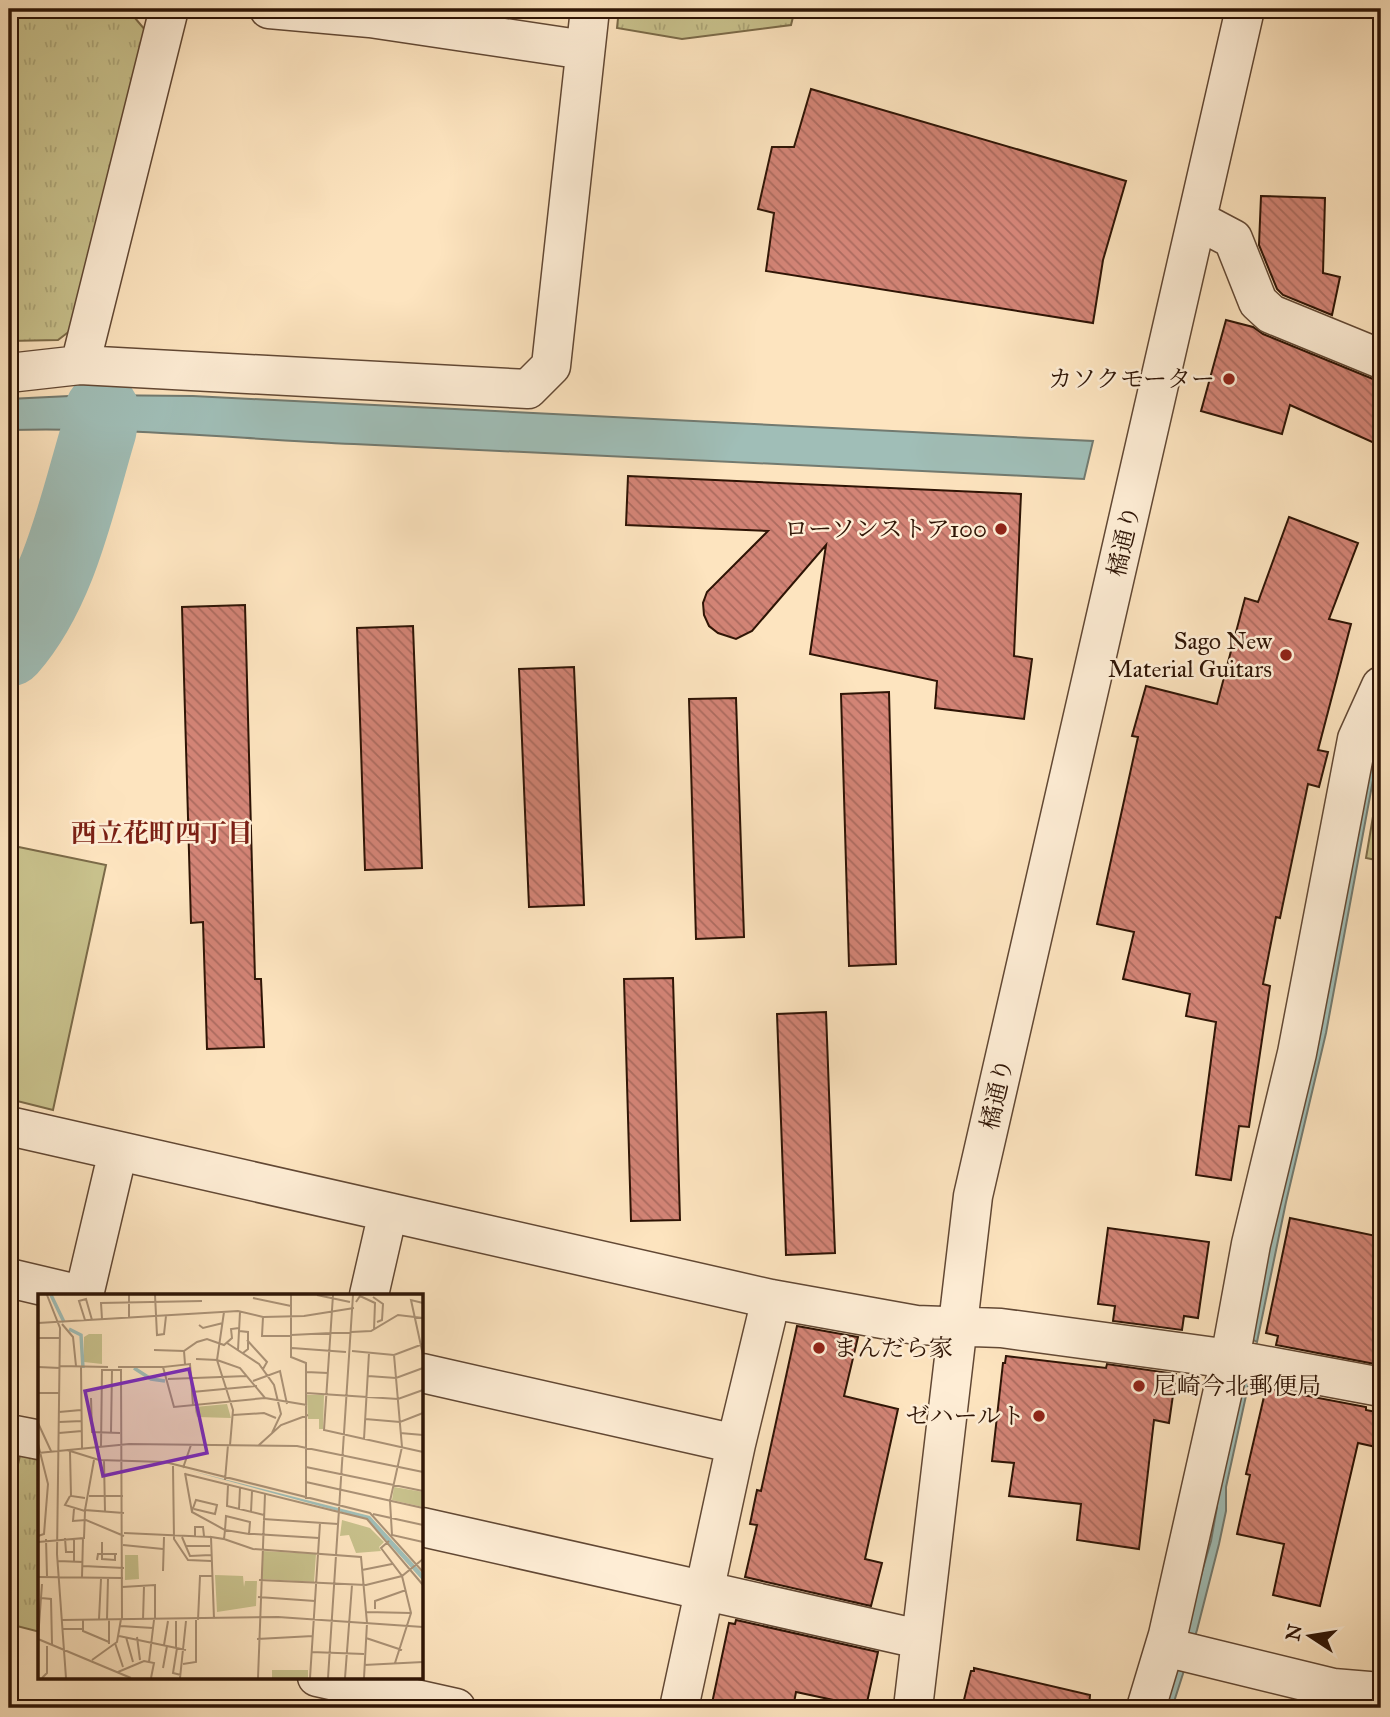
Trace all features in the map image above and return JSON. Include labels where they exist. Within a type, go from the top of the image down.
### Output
[{"type":"street","points":[[80,365],[169,9]]},
{"type":"street","points":[[269,9],[371,13],[585,50]]},
{"type":"street","points":[[9,373],[80,365],[528,388],[551,366],[590,9]]},
{"type":"street","points":[[1245,9],[1197,220],[1233,239],[1258,302],[1271,314],[1381,359]]},
{"type":"street","name":"橘通り","points":[[913,1708],[973,1196],[1197,220]]},
{"type":"street","points":[[1146,1708],[1178,1651],[1251,1244],[1297,1053],[1357,739],[1381,686]]},
{"type":"street","points":[[9,1126],[771,1299],[916,1325],[1002,1328],[1230,1359],[1381,1387]]},
{"type":"street","points":[[82,1294],[118,1151]]},
{"type":"street","points":[[369,1294],[388,1212]]},
{"type":"street","points":[[9,1278],[78,1294]]},
{"type":"street","points":[[680,1708],[736,1444],[771,1299]]},
{"type":"street","points":[[424,1373],[736,1444]]},
{"type":"street","points":[[9,1434],[38,1440]]},
{"type":"street","points":[[424,1527],[919,1639]]},
{"type":"street","points":[[1178,1651],[1333,1688],[1381,1692]]},
{"type":"street","points":[[321,1678],[456,1708]]},
{"type":"green space","points":[[9,9],[68,9],[135,18],[146,31],[75,327],[58,340],[9,341]]},
{"type":"green space","points":[[619,9],[795,9],[791,25],[682,39],[617,28]]},
{"type":"green space","points":[[1381,769],[1381,861],[1366,858]]},
{"type":"green space","points":[[9,845],[106,865],[53,1110],[9,1099]]},
{"type":"green space","points":[[20,1455],[38,1460],[38,1631],[9,1624],[9,1506]]},
{"type":"water","points":[[90,395],[193,396],[1093,441],[1084,479],[138,432],[9,430],[9,399]]},
{"type":"water","points":[[1381,709],[1381,737],[1326,1033],[1286,1202],[1257,1342],[1248,1337]]},
{"type":"water","points":[[1249,1382],[1226,1487],[1226,1511],[1197,1630],[1172,1708],[1162,1708],[1211,1541],[1217,1507],[1215,1501],[1238,1384]]},
{"type":"building","points":[[811,89],[1126,181],[1103,260],[1093,323],[766,271],[774,213],[758,209],[772,147],[794,147]]},
{"type":"building","points":[[1261,196],[1325,198],[1323,273],[1340,277],[1332,315],[1283,295],[1277,289],[1259,245]]},
{"type":"building","points":[[1226,320],[1253,327],[1263,334],[1381,381],[1381,446],[1290,405],[1282,434],[1201,411]]},
{"type":"building","points":[[628,476],[1021,494],[1014,656],[1032,659],[1024,719],[935,708],[937,681],[810,654],[826,545],[752,631],[736,639],[718,633],[709,626],[704,615],[703,603],[707,592],[768,531],[626,525]]},
{"type":"building","points":[[1289,517],[1358,543],[1329,619],[1351,624],[1318,750],[1328,752],[1319,787],[1308,784],[1280,918],[1276,917],[1263,984],[1270,986],[1249,1127],[1239,1126],[1231,1180],[1196,1175],[1216,1022],[1186,1016],[1190,994],[1123,979],[1134,932],[1097,924],[1138,737],[1132,736],[1146,686],[1217,704],[1245,598],[1258,602]]},
{"type":"building","points":[[245,605],[255,979],[261,979],[264,1047],[207,1049],[203,922],[191,923],[182,607]]},
{"type":"building","points":[[413,626],[422,868],[365,870],[357,628]]},
{"type":"building","points":[[574,667],[584,905],[529,907],[519,669]]},
{"type":"building","points":[[889,692],[896,964],[849,966],[841,694]]},
{"type":"building","points":[[736,698],[744,937],[696,939],[689,699]]},
{"type":"building","points":[[673,978],[680,1220],[631,1221],[624,979]]},
{"type":"building","points":[[826,1012],[835,1253],[786,1255],[777,1014]]},
{"type":"building","points":[[1290,1218],[1381,1237],[1381,1331],[1375,1364],[1276,1345],[1278,1336],[1266,1333]]},
{"type":"building","points":[[1108,1228],[1209,1242],[1198,1318],[1184,1316],[1182,1330],[1113,1321],[1115,1306],[1098,1304]]},
{"type":"building","points":[[797,1326],[858,1337],[844,1396],[898,1409],[865,1559],[882,1563],[871,1606],[745,1577],[757,1525],[750,1524],[757,1490],[761,1491]]},
{"type":"building","points":[[1006,1356],[1106,1368],[1107,1364],[1176,1374],[1169,1423],[1154,1420],[1139,1549],[1077,1540],[1081,1504],[1009,1496],[1014,1463],[992,1461]]},
{"type":"building","points":[[1266,1388],[1366,1407],[1366,1410],[1381,1413],[1376,1447],[1358,1443],[1320,1606],[1273,1595],[1284,1544],[1237,1534],[1250,1475],[1246,1474]]},
{"type":"building","points":[[736,1620],[878,1652],[866,1707],[796,1692],[793,1708],[711,1708],[729,1623],[735,1624]]},
{"type":"building","points":[[974,1668],[1090,1695],[1089,1708],[962,1708]]},
{"type":"waterway","points":[[9,649],[27,626],[41,601],[65,545],[99,430],[102,411]]},
{"type":"place","name":"カソクモーター","points":[[1229,379]]},
{"type":"place","name":"ローソンストア100","points":[[1001,529]]},
{"type":"place","name":"Sago New Material Guitars","points":[[1286,655]]},
{"type":"place","name":"まんだら家","points":[[819,1348]]},
{"type":"place","name":"尼崎今北郵便局","points":[[1139,1386]]},
{"type":"place","name":"ゼハールト","points":[[1039,1416]]},
{"type":"district","name":"西立花町四丁目","points":[[162,833]]}]
